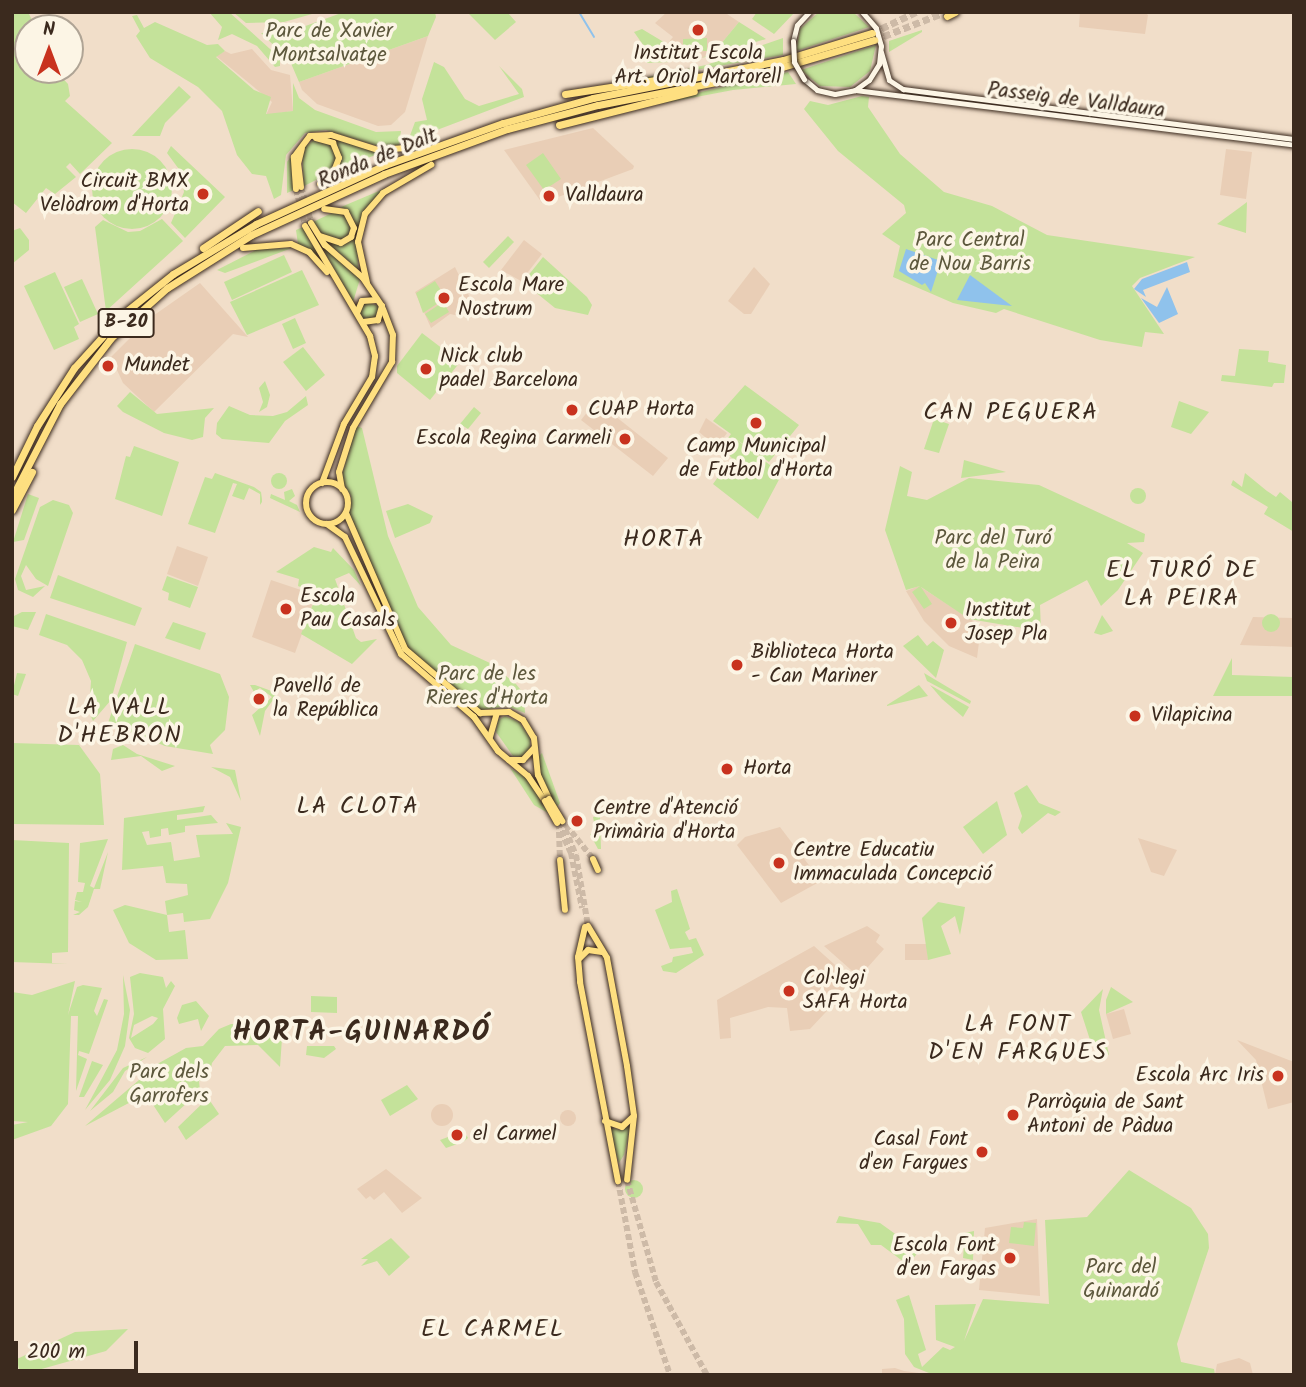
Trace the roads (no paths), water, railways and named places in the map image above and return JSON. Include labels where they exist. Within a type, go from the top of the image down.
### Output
[{"type":"highway","name":"Ronda de Dalt","points":[[12,477],[37,426],[74,368],[123,314],[170,276],[263,220],[430,148],[569,104],[730,72],[873,36],[725,81],[598,105],[475,139],[314,204],[221,252],[150,301],[89,364],[45,428],[12,498]]},
{"type":"highway","points":[[565,94],[730,72]]},
{"type":"highway","points":[[559,125],[725,81]]},
{"type":"highway","points":[[170,276],[258,211]]},
{"type":"highway","points":[[12,510],[32,472]]},
{"type":"main road","name":"Passeig de Valldaura","points":[[809,12],[797,25],[793,41],[794,62],[804,79],[826,93],[855,90],[1293,142]]},
{"type":"main road","name":"Passeig de Valldaura","points":[[862,12],[878,32],[889,80],[906,89],[1293,142]]},
{"type":"main road","points":[[855,90],[875,73],[881,52]]},
{"type":"main road","points":[[320,184],[334,171],[339,158],[333,143],[318,138],[306,142],[300,153],[298,188],[294,156],[310,136],[331,135],[378,150],[406,148]]},
{"type":"main road","points":[[367,283],[358,243],[365,214],[383,193],[431,165]]},
{"type":"main road","points":[[315,232],[337,244],[353,233],[349,215],[324,209]]},
{"type":"main road","points":[[547,800],[528,776],[507,760],[474,717],[401,654],[345,537],[327,524],[314,520],[305,505],[310,490],[322,483],[344,424],[374,370],[373,346],[308,225],[367,283],[383,309],[393,335],[393,357],[353,428],[339,471],[342,489],[348,502],[346,513],[408,653],[476,711],[509,712],[523,720],[535,747],[538,775],[559,822]]},
{"type":"main road","points":[[243,248],[276,242],[296,245],[313,255],[336,281]]},
{"type":"main road","points":[[357,314],[362,300],[377,300]]},
{"type":"main road","points":[[361,321],[376,322],[383,309]]},
{"type":"main road","points":[[322,483],[342,489]]},
{"type":"main road","points":[[327,524],[346,513]]},
{"type":"main road","points":[[490,740],[490,724],[497,713]]},
{"type":"main road","points":[[507,760],[523,760],[535,747]]},
{"type":"main road","points":[[593,859],[598,870]]},
{"type":"main road","points":[[560,860],[565,910]]},
{"type":"main road","points":[[618,1181],[604,1119],[578,960],[587,926],[606,954],[634,1116],[626,1167],[627,1180]]},
{"type":"main road","points":[[578,960],[591,949],[606,954]]},
{"type":"main road","points":[[604,1119],[622,1127],[634,1116]]},
{"type":"main road","points":[[616,1168],[626,1167]]},
{"type":"water","points":[[906,249],[941,261],[931,292],[925,283],[922,285],[899,271]]},
{"type":"water","points":[[1187,262],[1190,272],[1143,290],[1146,297],[1134,289],[1142,279]]},
{"type":"water","points":[[970,275],[1012,306],[957,300]]},
{"type":"water","points":[[1167,287],[1178,314],[1159,323],[1141,298],[1157,307]]},
{"type":"waterway","points":[[579,12],[594,37]]},
{"type":"tunnel","points":[[872,33],[916,12]]},
{"type":"tunnel","points":[[874,40],[945,12]]},
{"type":"tunnel","points":[[301,187],[311,223]]},
{"type":"tunnel","points":[[296,189],[305,226]]},
{"type":"tunnel","points":[[562,821],[576,855],[588,926]]},
{"type":"tunnel","points":[[557,823],[571,853],[582,908]]},
{"type":"tunnel","points":[[566,825],[593,859]]},
{"type":"tunnel","points":[[559,832],[560,860]]},
{"type":"tunnel","points":[[627,1180],[656,1282],[707,1375]]},
{"type":"tunnel","points":[[618,1181],[635,1272],[670,1375]]},
{"type":"place","name":"Institut Escola Art. Oriol Martorell","points":[[698,30]]},
{"type":"place","name":"Circuit BMX Velòdrom d'Horta","points":[[203,194]]},
{"type":"place","name":"Valldaura","points":[[549,196]]},
{"type":"place","name":"Escola Mare Nostrum","points":[[444,298]]},
{"type":"place","name":"Mundet","points":[[108,366]]},
{"type":"place","name":"Nick club padel Barcelona","points":[[426,369]]},
{"type":"place","name":"CUAP Horta","points":[[572,410]]},
{"type":"place","name":"Camp Municipal de Futbol d'Horta","points":[[756,423]]},
{"type":"place","name":"Escola Regina Carmeli","points":[[625,439]]},
{"type":"place","name":"Escola Pau Casals","points":[[286,609]]},
{"type":"place","name":"Institut Josep Pla","points":[[951,623]]},
{"type":"place","name":"Biblioteca Horta - Can Mariner","points":[[737,665]]},
{"type":"place","name":"Pavelló de la República","points":[[259,699]]},
{"type":"place","name":"Vilapicina","points":[[1135,716]]},
{"type":"place","name":"Horta","points":[[727,769]]},
{"type":"place","name":"Centre d'Atenció Primària d'Horta","points":[[577,821]]},
{"type":"place","name":"Centre Educatiu Immaculada Concepció","points":[[779,863]]},
{"type":"place","name":"Col·legi SAFA Horta","points":[[789,991]]},
{"type":"place","name":"Escola Arc Iris","points":[[1278,1076]]},
{"type":"place","name":"Parròquia de Sant Antoni de Pàdua","points":[[1013,1115]]},
{"type":"place","name":"el Carmel","points":[[457,1135]]},
{"type":"place","name":"Casal Font d'en Fargues","points":[[982,1152]]},
{"type":"place","name":"Escola Font d'en Fargas","points":[[1010,1258]]},
{"type":"district","name":"CAN PEGUERA","points":[[1011,413]]},
{"type":"district","name":"HORTA","points":[[664,540]]},
{"type":"district","name":"EL TURÓ DE LA PEIRA","points":[[1182,585]]},
{"type":"district","name":"LA VALL D'HEBRON","points":[[120,722]]},
{"type":"district","name":"LA CLOTA","points":[[358,807]]},
{"type":"district","name":"HORTA-GUINARDÓ","points":[[362,1033]]},
{"type":"district","name":"LA FONT D'EN FARGUES","points":[[1018,1039]]},
{"type":"district","name":"EL CARMEL","points":[[493,1330]]},
{"type":"park label","name":"Parc de Xavier Montsalvatge","points":[[329,44]]},
{"type":"park label","name":"Parc Central de Nou Barris","points":[[970,253]]},
{"type":"park label","name":"Parc del Turó de la Peira","points":[[993,551]]},
{"type":"park label","name":"Parc de les Rieres d'Horta","points":[[487,687]]},
{"type":"park label","name":"Parc dels Garrofers","points":[[169,1085]]},
{"type":"park label","name":"Parc del Guinardó","points":[[1121,1280]]}]
